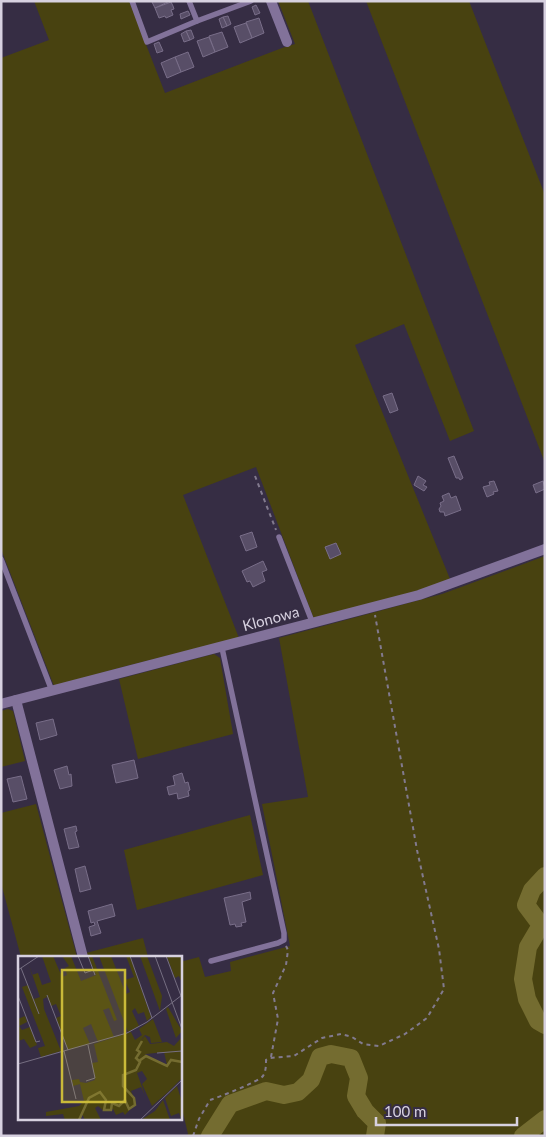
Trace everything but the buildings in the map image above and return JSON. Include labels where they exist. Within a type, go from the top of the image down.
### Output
[{"type":"street","points":[[271,1],[287,42]]},
{"type":"street","name":"Klonowa","points":[[1,704],[420,595],[545,549]]},
{"type":"street","points":[[16,700],[83,956]]},
{"type":"lane","points":[[132,1],[147,42],[250,1]]},
{"type":"lane","points":[[189,1],[197,21]]},
{"type":"lane","points":[[279,537],[313,624]]},
{"type":"lane","points":[[1,559],[52,691]]},
{"type":"lane","points":[[211,961],[284,940],[222,648]]},
{"type":"path","points":[[255,476],[279,537]]},
{"type":"path","points":[[193,1136],[199,1119],[210,1100],[230,1094],[262,1077],[266,1067],[266,1060],[294,1056],[322,1038],[341,1034],[363,1044],[379,1046],[405,1034],[427,1018],[444,989],[439,949],[417,850],[374,608]]},
{"type":"path","points":[[270,1058],[278,1020],[273,993],[286,965],[288,950],[284,940]]},
{"type":"shaded area","points":[[34,1],[129,1],[165,93],[295,44],[278,1],[308,1],[474,431],[450,441],[404,324],[355,345],[450,579],[414,593],[314,619],[256,467],[183,495],[239,638],[54,686],[1,549],[1,58],[49,40]]},
{"type":"shaded area","points":[[366,1],[469,1],[545,195],[545,463]]},
{"type":"shaded area","points":[[545,556],[545,1136],[186,1136],[188,1134],[181,1104],[181,962],[199,957],[205,977],[231,971],[230,962],[290,946],[262,804],[308,797],[279,638],[442,594]]},
{"type":"shaded area","points":[[214,654],[220,658],[233,734],[138,759],[119,679]]},
{"type":"shaded area","points":[[8,709],[13,711],[25,761],[1,767],[1,711]]},
{"type":"shaded area","points":[[36,804],[77,956],[21,956],[1,883],[1,813]]},
{"type":"shaded area","points":[[250,815],[263,875],[137,910],[124,850]]},
{"type":"shaded area","points":[[143,938],[148,956],[87,956],[86,953]]},
{"type":"waterway","points":[[545,876],[532,890],[526,905],[541,925],[528,947],[523,979],[527,999],[538,1021],[545,1025]]},
{"type":"waterway","points":[[210,1136],[230,1104],[266,1091],[284,1095],[298,1092],[311,1080],[320,1057],[331,1054],[351,1058],[359,1078],[356,1096],[365,1111],[377,1123],[375,1136]]},
{"type":"waterway","points":[[523,1136],[545,1119]]}]
